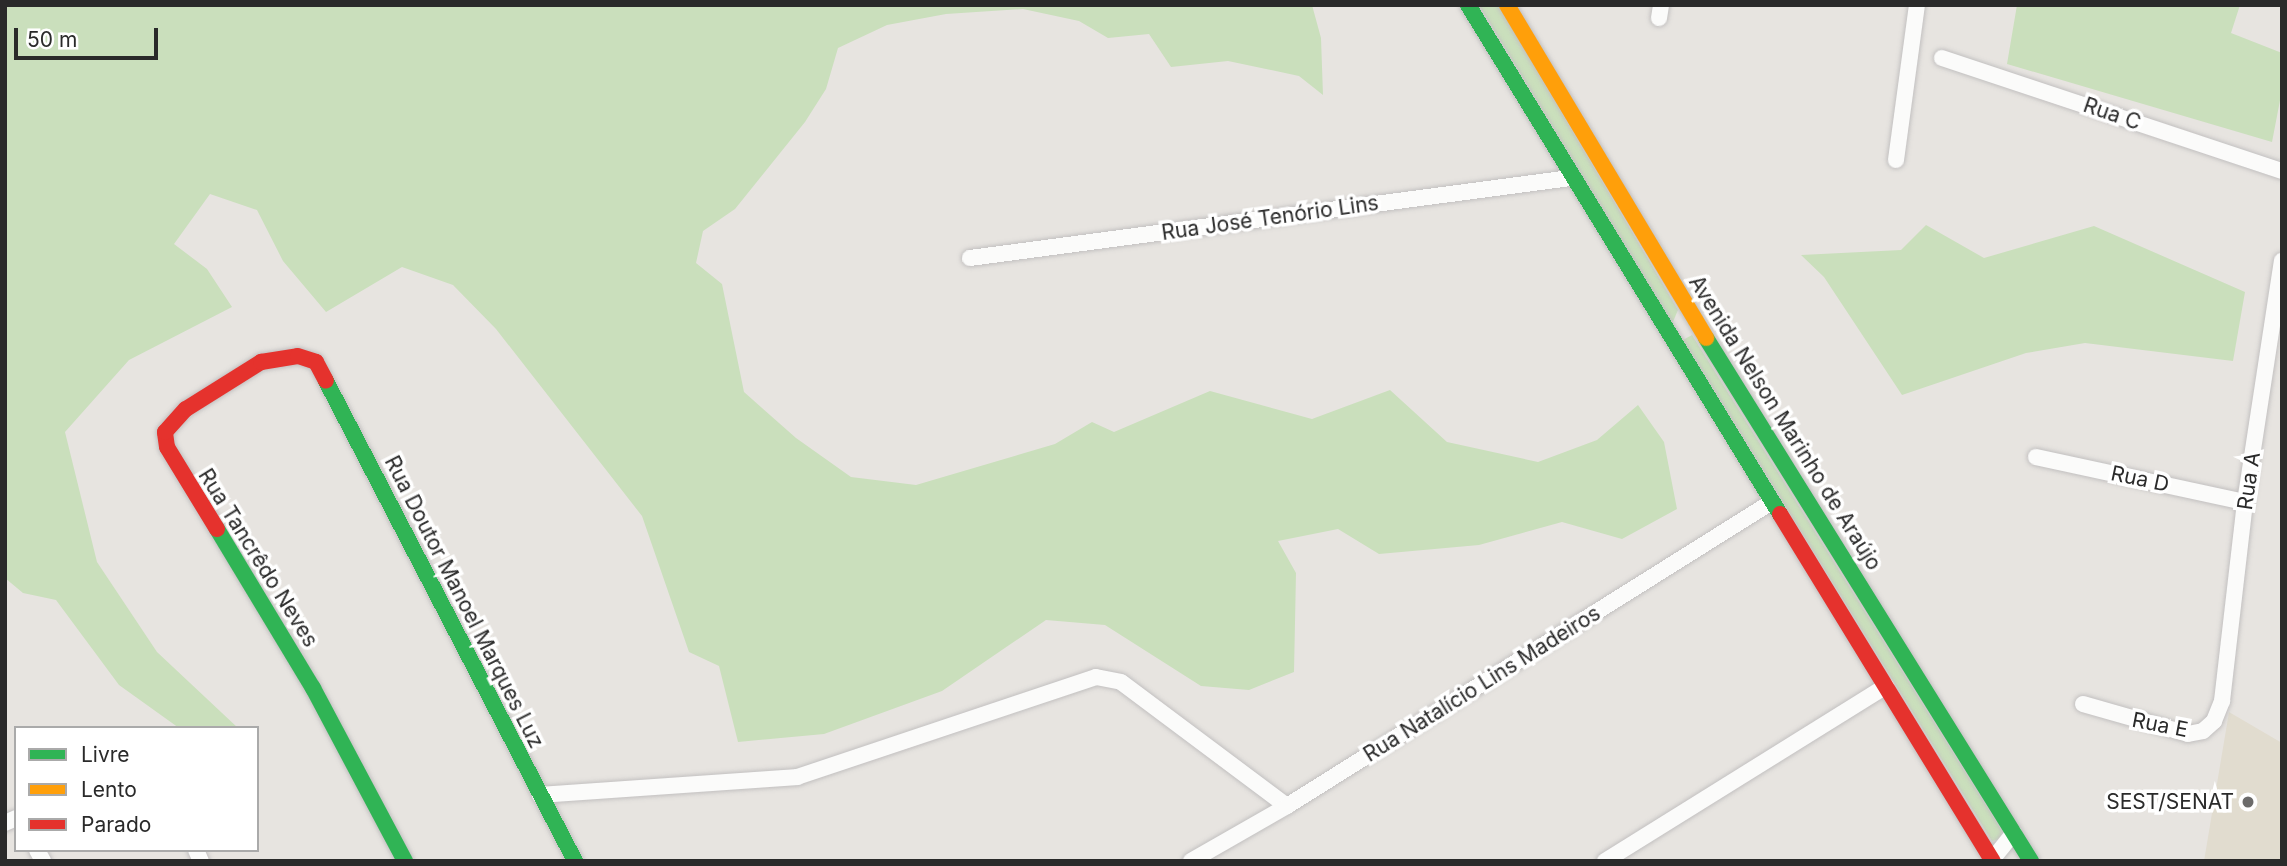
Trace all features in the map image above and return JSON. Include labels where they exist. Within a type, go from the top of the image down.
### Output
[{"type":"main road","points":[[1468,5],[1570,178],[1992,860]]},
{"type":"main road","name":"Avenida Nelson Marinho de Araújo","points":[[1507,5],[1696,321],[2031,861]]},
{"type":"main road","points":[[1668,337],[1696,321]]},
{"type":"main road","name":"Rua Tancrêdo Neves","points":[[316,362],[298,356],[261,362],[186,409],[165,432],[167,447],[313,688],[405,861]]},
{"type":"main road","name":"Rua Doutor Manoel Marques Luz","points":[[316,362],[575,861]]},
{"type":"street","points":[[1896,160],[1916,5]]},
{"type":"street","name":"Rua C","points":[[1942,58],[2282,171]]},
{"type":"street","name":"Rua José Tenório Lins","points":[[970,258],[1570,178]]},
{"type":"street","name":"Rua A","points":[[2222,701],[2245,502],[2282,261]]},
{"type":"street","name":"Rua D","points":[[2036,457],[2245,502]]},
{"type":"street","name":"Rua Natalício Lins Madeiros","points":[[1191,861],[1287,806],[1770,503]]},
{"type":"street","points":[[540,795],[797,777],[1096,677],[1121,682],[1287,806]]},
{"type":"street","points":[[1605,861],[1886,686]]},
{"type":"street","name":"Rua E","points":[[2083,704],[2188,734],[2203,731],[2214,721],[2222,701]]},
{"type":"street","points":[[1992,860],[2014,833]]},
{"type":"shaded area","name":"SEST/SENAT","points":[[2229,712],[2282,743],[2282,861],[2204,861]]},
{"type":"green space","points":[[5,5],[1312,5],[1321,38],[1323,95],[1299,76],[1228,61],[1171,67],[1149,34],[1108,38],[1079,21],[1023,9],[946,14],[887,25],[838,48],[826,89],[805,122],[735,209],[703,231],[696,263],[722,284],[744,392],[796,438],[851,477],[916,485],[1055,444],[1092,422],[1114,432],[1210,391],[1312,419],[1390,390],[1447,442],[1538,462],[1597,440],[1638,405],[1664,442],[1677,509],[1622,539],[1562,522],[1479,545],[1379,554],[1338,529],[1278,541],[1296,573],[1294,672],[1249,690],[1201,686],[1105,625],[1046,620],[942,691],[824,734],[738,742],[719,666],[689,652],[642,516],[496,329],[453,285],[402,267],[326,312],[283,261],[257,210],[210,194],[174,244],[207,269],[232,307],[129,360],[65,432],[97,562],[157,652],[236,726],[176,726],[119,685],[56,600],[23,593],[5,578]]},
{"type":"green space","points":[[1479,5],[1498,5],[1678,310],[1672,324]]},
{"type":"green space","points":[[2017,5],[2240,5],[2231,33],[2282,53],[2282,90],[2272,142],[2007,64]]},
{"type":"green space","points":[[1926,225],[1984,258],[2094,226],[2245,292],[2233,361],[2085,343],[2026,353],[1902,395],[1824,277],[1801,255],[1901,250]]},
{"type":"green space","points":[[1692,335],[2002,831],[2000,839],[1992,841],[1683,340]]},
{"type":"traffic: fast","points":[[1468,5],[1780,514]]},
{"type":"traffic: fast","points":[[1706,338],[2031,861]]},
{"type":"traffic: fast","points":[[326,381],[575,861]]},
{"type":"traffic: fast","points":[[217,529],[313,688],[405,861]]},
{"type":"traffic: slow","points":[[1507,5],[1706,338]]},
{"type":"traffic: jam","points":[[217,529],[167,447],[165,432],[186,409],[261,362],[298,356],[316,362],[326,381]]},
{"type":"traffic: jam","points":[[1780,514],[1993,861]]},
{"type":"place","name":"SEST/SENAT","points":[[2248,802]]}]
